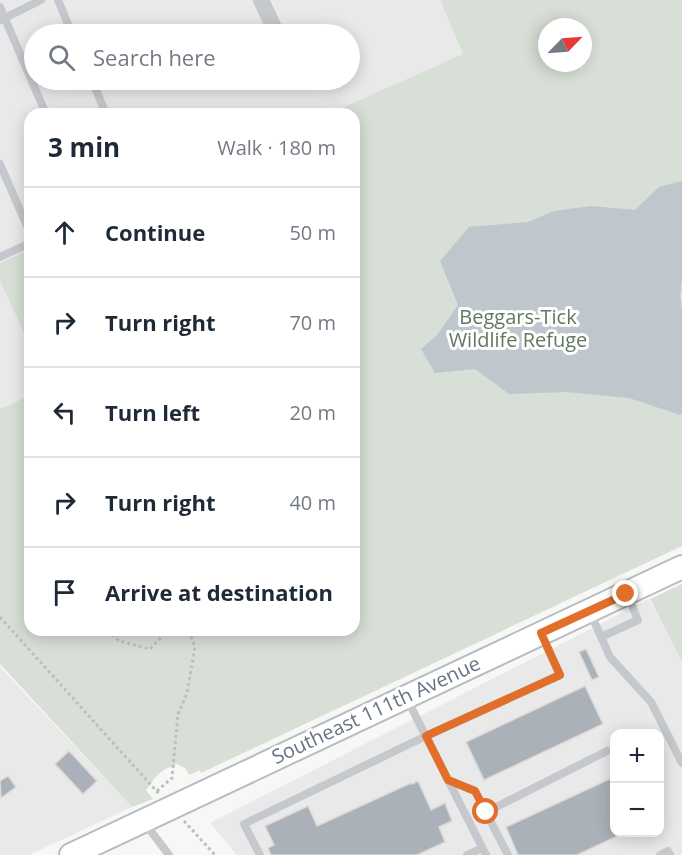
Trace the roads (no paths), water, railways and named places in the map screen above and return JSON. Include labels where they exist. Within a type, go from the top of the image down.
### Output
[{"type":"street","points":[[261,0],[273,24]]},
{"type":"street","name":"Southeast 111th Avenue","points":[[71,855],[682,567]]},
{"type":"lane","points":[[2,19],[41,0]]},
{"type":"lane","points":[[58,0],[68,24]]},
{"type":"lane","points":[[0,7],[2,19],[24,66]]},
{"type":"lane","points":[[35,90],[43,108]]},
{"type":"lane","points":[[96,90],[104,108]]},
{"type":"lane","points":[[0,164],[24,219]]},
{"type":"lane","points":[[0,257],[24,246]]},
{"type":"lane","points":[[601,638],[638,620],[626,594]]},
{"type":"lane","points":[[589,611],[610,657],[651,702],[682,763]]},
{"type":"lane","points":[[261,855],[244,824],[426,736],[560,675],[541,633]]},
{"type":"lane","points":[[405,697],[484,851],[467,855]]},
{"type":"lane","points":[[486,812],[607,752]]},
{"type":"lane","points":[[448,780],[475,791],[508,855]]},
{"type":"lane","points":[[142,821],[169,855]]},
{"type":"lane","points":[[660,855],[668,851],[670,855]]},
{"type":"park label","name":"Beggars-Tick Wildlife Refuge","points":[[518,328]]}]
